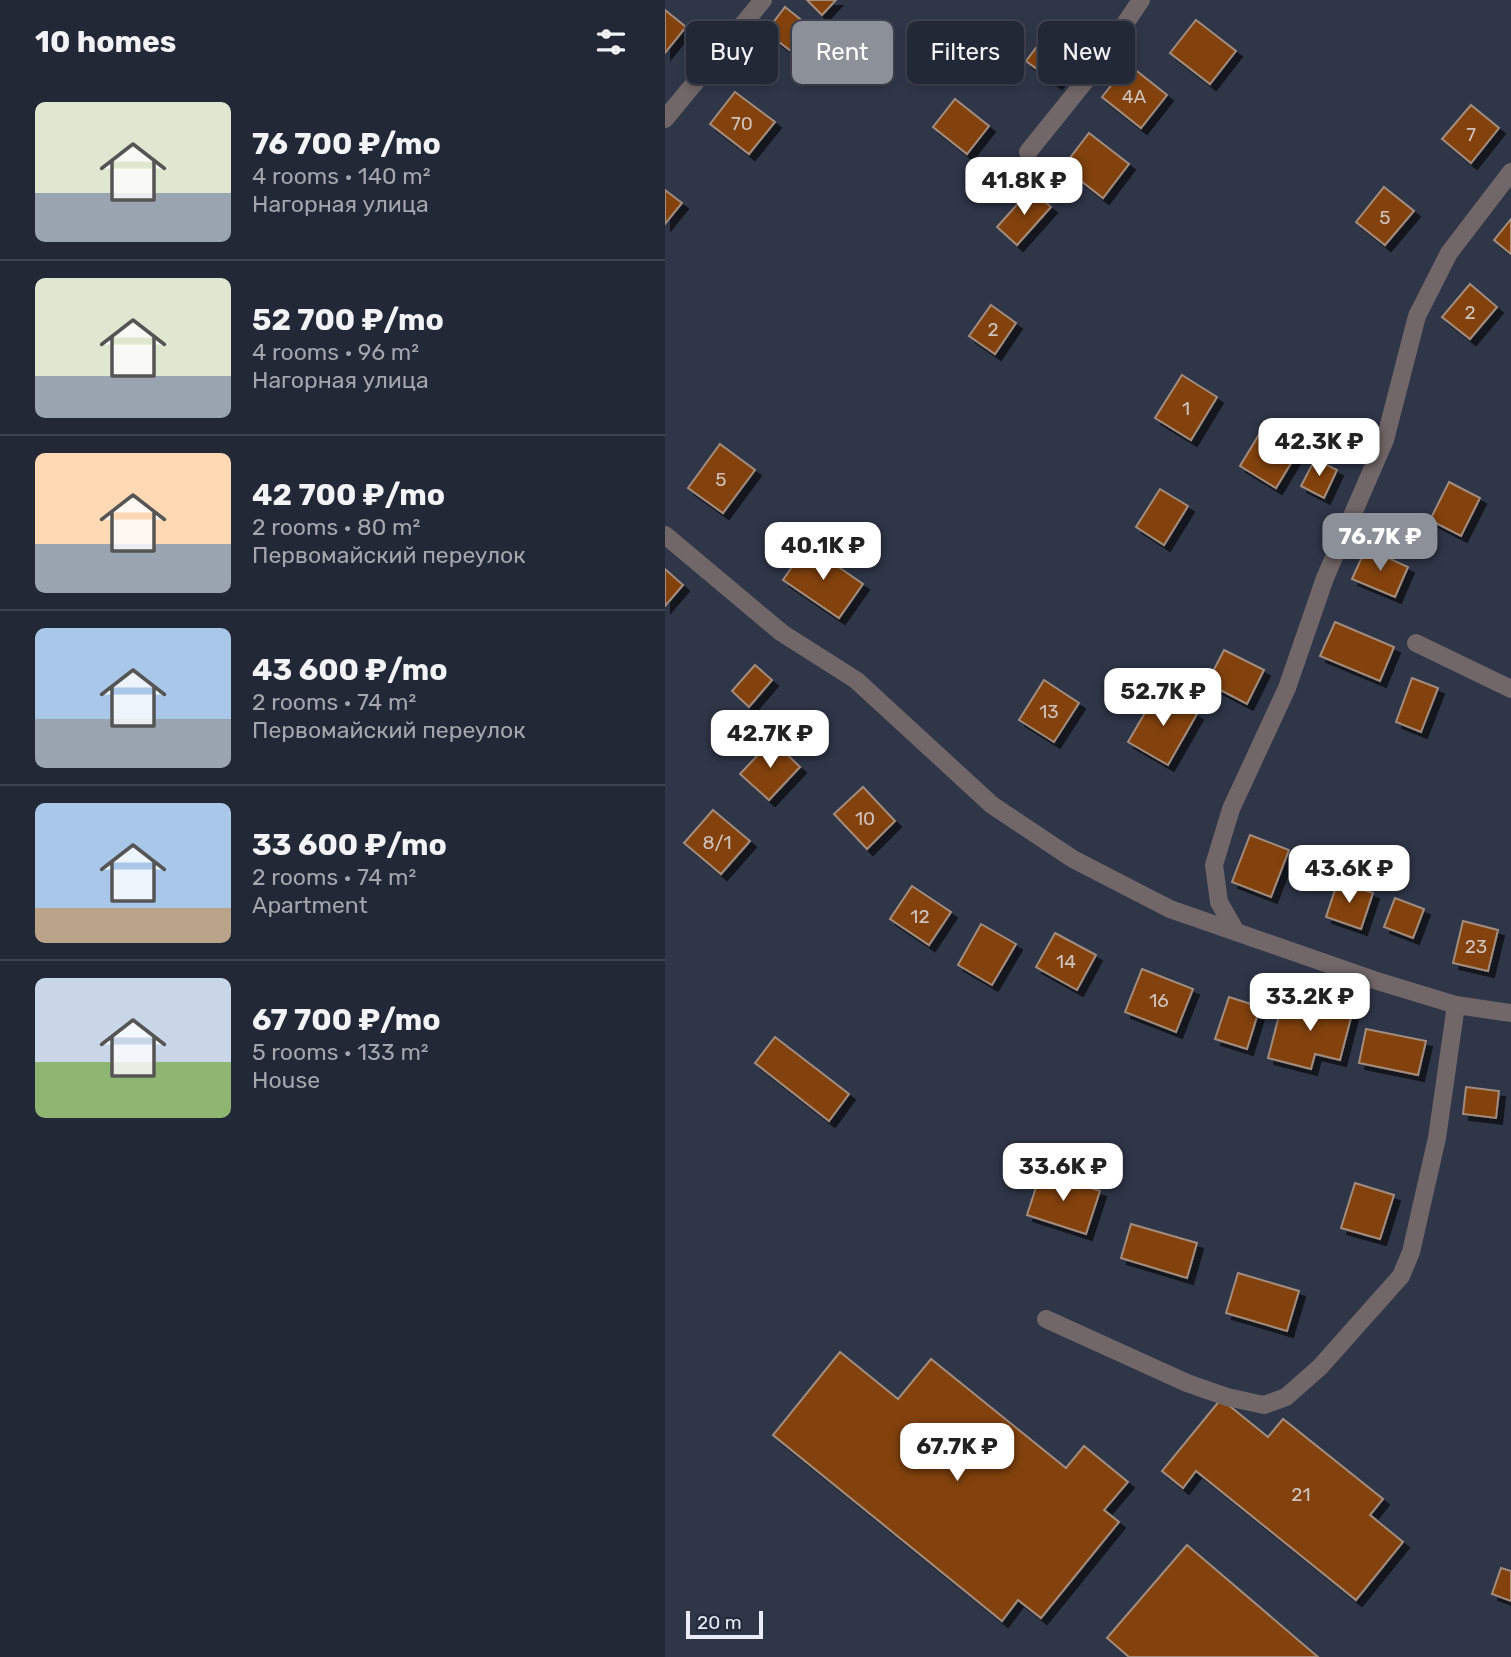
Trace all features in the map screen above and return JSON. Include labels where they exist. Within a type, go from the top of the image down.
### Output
[{"type":"street","points":[[665,119],[763,0]]},
{"type":"street","points":[[1028,152],[1094,70],[1141,0]]},
{"type":"street","points":[[1235,930],[1219,902],[1214,865],[1231,809],[1287,688],[1325,578],[1385,440],[1416,316],[1449,253],[1511,172]]},
{"type":"street","points":[[665,535],[782,633],[856,680],[992,804],[1073,859],[1170,909],[1456,1005],[1511,1013]]},
{"type":"street","points":[[1416,643],[1511,689]]},
{"type":"street","points":[[1046,1319],[1187,1383],[1227,1397],[1264,1405],[1286,1397],[1320,1367],[1401,1276],[1411,1252],[1437,1138],[1456,1005]]},
{"type":"building","points":[[807,0],[836,0],[822,15]]},
{"type":"building","points":[[785,7],[803,21],[792,21],[792,52],[778,41],[778,21],[774,21]]},
{"type":"building","points":[[665,10],[686,27],[665,53]]},
{"type":"building","points":[[1196,20],[1236,51],[1210,84],[1170,53]]},
{"type":"building","points":[[1038,45],[1038,70],[1026,61]]},
{"type":"building","points":[[1135,70],[1167,95],[1141,128],[1102,97],[1112,84],[1135,84]]},
{"type":"building","points":[[735,92],[775,122],[749,154],[710,124]]},
{"type":"building","points":[[955,99],[989,126],[967,154],[933,127]]},
{"type":"building","points":[[1471,105],[1499,128],[1471,163],[1442,139]]},
{"type":"building","points":[[1089,133],[1129,164],[1103,198],[1063,167]]},
{"type":"building","points":[[1384,187],[1414,211],[1385,245],[1356,222]]},
{"type":"building","points":[[1031,189],[1051,207],[1017,245],[997,227]]},
{"type":"building","points":[[665,190],[682,203],[665,224]]},
{"type":"building","points":[[1511,219],[1511,254],[1494,240]]},
{"type":"building","points":[[1470,284],[1497,307],[1470,339],[1442,317]]},
{"type":"building","points":[[991,305],[1016,323],[995,354],[969,336]]},
{"type":"building","points":[[1182,375],[1217,397],[1191,440],[1155,418]]},
{"type":"building","points":[[1266,423],[1302,445],[1276,488],[1240,466]]},
{"type":"building","points":[[720,444],[755,470],[723,513],[688,488]]},
{"type":"building","points":[[1315,459],[1337,470],[1324,498],[1301,486]]},
{"type":"building","points":[[1449,482],[1480,498],[1461,536],[1430,520]]},
{"type":"building","points":[[1160,489],[1188,506],[1164,545],[1136,527]]},
{"type":"building","points":[[807,545],[863,584],[839,618],[783,580]]},
{"type":"building","points":[[1366,548],[1408,567],[1395,597],[1352,579]]},
{"type":"building","points":[[665,569],[683,585],[665,606]]},
{"type":"building","points":[[1335,622],[1394,647],[1380,681],[1320,656]]},
{"type":"building","points":[[1224,650],[1264,670],[1247,704],[1207,683]]},
{"type":"building","points":[[755,665],[772,680],[749,707],[732,691]]},
{"type":"building","points":[[1412,678],[1438,688],[1421,732],[1396,722]]},
{"type":"building","points":[[1044,680],[1079,703],[1054,742],[1019,720]]},
{"type":"building","points":[[1157,692],[1197,714],[1168,765],[1128,742]]},
{"type":"building","points":[[772,740],[800,767],[769,800],[740,774]]},
{"type":"building","points":[[863,787],[895,821],[867,849],[834,814]]},
{"type":"building","points":[[713,810],[750,841],[721,874],[684,843]]},
{"type":"building","points":[[1250,835],[1289,850],[1271,897],[1232,882]]},
{"type":"building","points":[[1338,881],[1373,893],[1361,929],[1326,917]]},
{"type":"building","points":[[912,886],[951,912],[929,945],[890,919]]},
{"type":"building","points":[[1395,898],[1424,909],[1413,938],[1384,927]]},
{"type":"building","points":[[1463,921],[1498,930],[1488,971],[1453,963]]},
{"type":"building","points":[[981,924],[1016,944],[992,985],[958,965]]},
{"type":"building","points":[[1055,933],[1096,955],[1077,990],[1036,967]]},
{"type":"building","points":[[1142,969],[1193,989],[1176,1032],[1125,1012]]},
{"type":"building","points":[[1229,997],[1260,1007],[1247,1049],[1215,1039]]},
{"type":"building","points":[[1304,998],[1353,1010],[1340,1060],[1315,1054],[1311,1069],[1268,1058],[1281,1008],[1300,1013]]},
{"type":"building","points":[[1366,1029],[1426,1041],[1418,1075],[1359,1063]]},
{"type":"building","points":[[775,1037],[849,1094],[829,1121],[755,1063]]},
{"type":"building","points":[[1466,1087],[1499,1091],[1496,1118],[1463,1114]]},
{"type":"building","points":[[1041,1172],[1100,1191],[1086,1234],[1027,1215]]},
{"type":"building","points":[[1355,1183],[1394,1195],[1380,1239],[1341,1228]]},
{"type":"building","points":[[1131,1224],[1197,1243],[1187,1278],[1121,1258]]},
{"type":"building","points":[[1238,1273],[1299,1291],[1287,1331],[1226,1313]]},
{"type":"building","points":[[840,1352],[898,1399],[931,1359],[1066,1468],[1084,1446],[1128,1482],[1104,1510],[1119,1522],[1041,1618],[1018,1600],[1002,1621],[773,1435]]},
{"type":"building","points":[[1221,1399],[1268,1437],[1283,1419],[1383,1499],[1370,1515],[1403,1542],[1356,1600],[1196,1471],[1183,1488],[1162,1471]]},
{"type":"building","points":[[1187,1545],[1318,1657],[1129,1657],[1107,1638]]},
{"type":"building","points":[[1501,1568],[1511,1571],[1511,1601],[1492,1594]]}]
